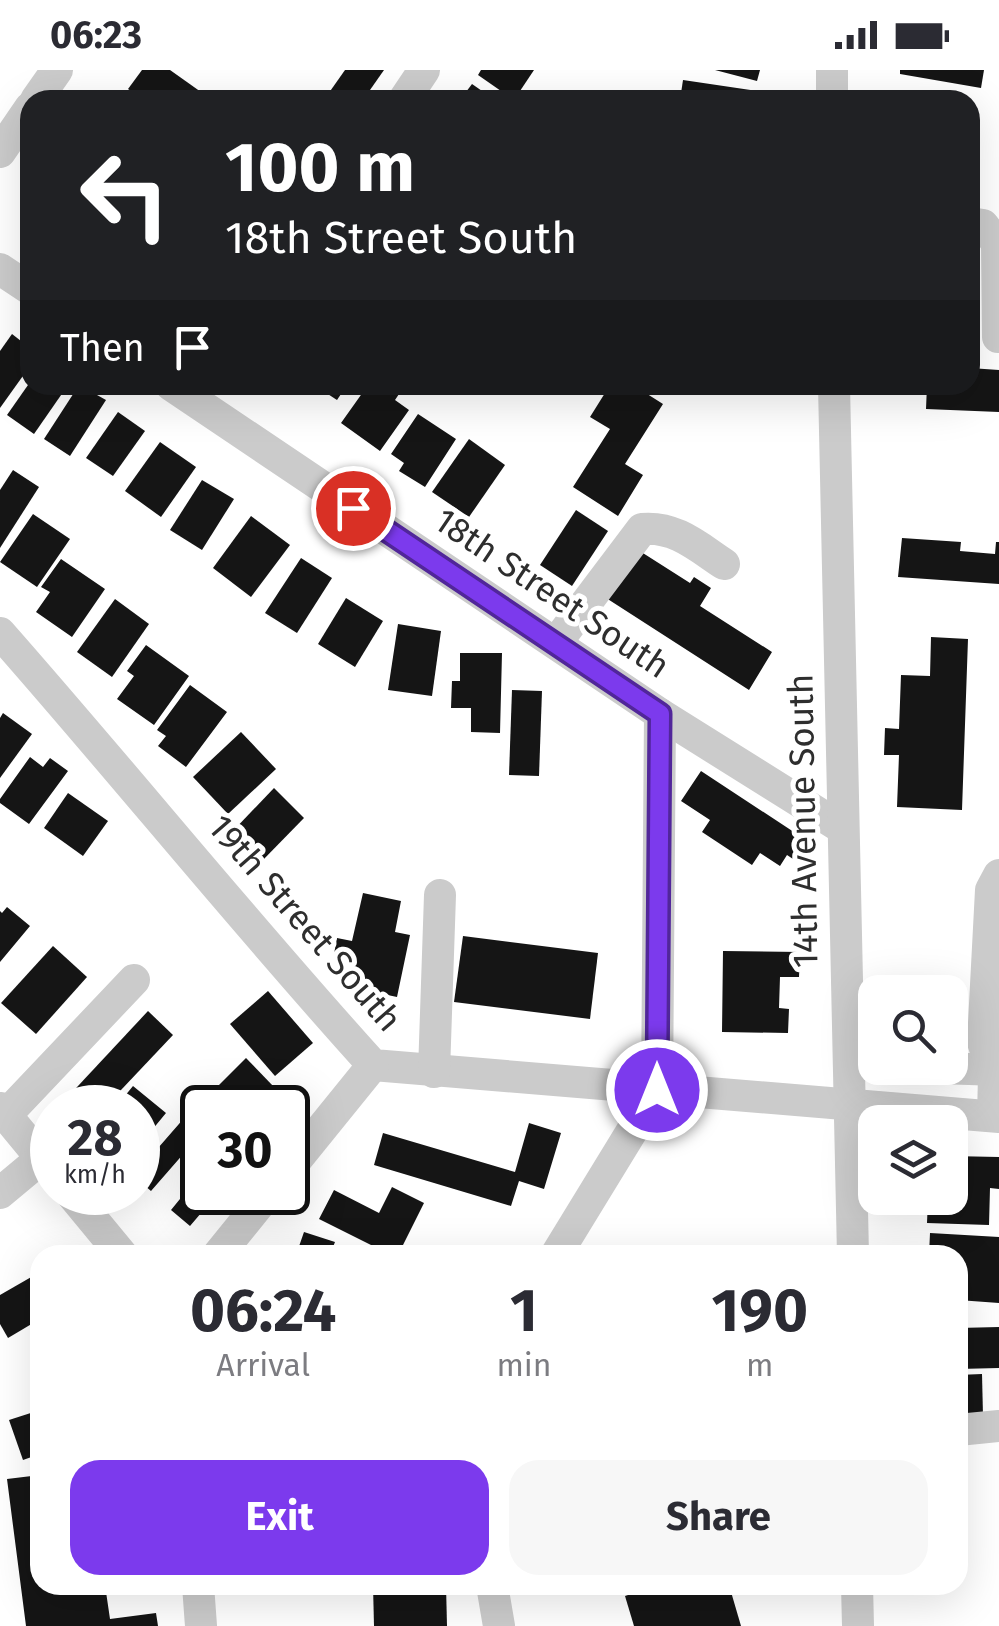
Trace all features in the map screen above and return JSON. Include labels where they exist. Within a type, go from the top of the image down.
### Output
[{"type":"street","points":[[0,152],[20,123]]},
{"type":"street","points":[[980,225],[997,243],[998,337]]},
{"type":"street","name":"18th Street South","points":[[198,395],[660,714],[842,828]]},
{"type":"street","name":"14th Avenue South","points":[[834,395],[853,1245]]},
{"type":"street","points":[[556,643],[642,528],[659,527],[680,535],[724,564]]},
{"type":"street","name":"19th Street South","points":[[0,632],[148,801],[288,972],[373,1065],[858,1106]]},
{"type":"street","points":[[562,1245],[657,1090],[660,714]]},
{"type":"street","points":[[996,1116],[996,1070],[983,1042],[992,890],[999,876]]},
{"type":"street","points":[[434,1072],[440,895]]},
{"type":"street","points":[[30,1145],[3,1112],[134,980]]},
{"type":"street","points":[[310,1143],[373,1065]]},
{"type":"street","points":[[968,1069],[996,1070]]},
{"type":"street","name":"19th Street South","points":[[968,1114],[996,1116]]},
{"type":"street","points":[[0,1193],[30,1175]]},
{"type":"street","points":[[89,1215],[114,1245]]},
{"type":"street","points":[[226,1245],[250,1215]]},
{"type":"street","points":[[199,1595],[201,1626]]},
{"type":"street","points":[[493,1595],[498,1626]]},
{"type":"street","points":[[858,1626],[866,1595]]},
{"type":"building","points":[[142,70],[170,70],[198,90],[129,90]]},
{"type":"building","points":[[345,70],[384,70],[370,90],[331,90]]},
{"type":"building","points":[[481,70],[534,70],[521,90],[500,90],[478,75]]},
{"type":"building","points":[[715,70],[760,70],[757,81]]},
{"type":"building","points":[[900,70],[984,70],[981,88],[900,74]]},
{"type":"building","points":[[683,80],[751,90],[682,90]]},
{"type":"building","points":[[12,334],[20,340],[20,380],[0,408],[0,351]]},
{"type":"building","points":[[980,369],[999,370],[999,412],[926,409],[927,395],[980,395]]},
{"type":"building","points":[[21,395],[61,395],[34,434],[7,415]]},
{"type":"building","points":[[73,395],[97,395],[106,400],[70,456],[44,439]]},
{"type":"building","points":[[361,395],[398,395],[395,400],[409,410],[380,451],[341,423]]},
{"type":"building","points":[[604,395],[649,395],[663,404],[625,464],[643,475],[618,516],[573,487],[610,429],[590,417]]},
{"type":"building","points":[[118,412],[145,431],[113,476],[86,458]]},
{"type":"building","points":[[418,414],[456,439],[425,487],[399,471],[404,463],[391,454]]},
{"type":"building","points":[[469,439],[505,465],[469,517],[432,492]]},
{"type":"building","points":[[160,442],[196,467],[161,517],[125,491]]},
{"type":"building","points":[[13,470],[39,487],[0,548],[0,490]]},
{"type":"building","points":[[202,480],[234,499],[202,550],[170,530]]},
{"type":"building","points":[[576,510],[608,531],[572,586],[540,565]]},
{"type":"building","points":[[33,514],[70,539],[37,587],[0,562]]},
{"type":"building","points":[[251,516],[290,545],[251,597],[213,568]]},
{"type":"building","points":[[902,538],[961,542],[960,551],[995,554],[999,542],[999,584],[898,577]]},
{"type":"building","points":[[635,548],[690,583],[694,577],[711,588],[700,606],[772,652],[749,690],[603,596]]},
{"type":"building","points":[[301,558],[332,578],[297,633],[265,613]]},
{"type":"building","points":[[61,559],[105,589],[72,637],[36,612],[50,592],[41,587]]},
{"type":"building","points":[[346,598],[383,621],[355,667],[318,644]]},
{"type":"building","points":[[115,599],[149,624],[112,677],[77,652]]},
{"type":"building","points":[[398,624],[441,631],[432,696],[388,690]]},
{"type":"building","points":[[931,637],[968,639],[962,810],[897,807],[899,755],[884,755],[885,728],[899,729],[901,675],[930,676]]},
{"type":"building","points":[[146,645],[189,676],[154,725],[117,699],[134,676],[127,671]]},
{"type":"building","points":[[460,653],[502,653],[500,733],[471,732],[471,708],[451,708],[452,681],[460,681]]},
{"type":"building","points":[[190,685],[227,712],[186,767],[158,746],[166,736],[157,730]]},
{"type":"building","points":[[512,690],[542,691],[539,776],[509,775]]},
{"type":"building","points":[[3,713],[32,734],[0,778],[0,718]]},
{"type":"building","points":[[241,732],[276,769],[228,814],[193,777]]},
{"type":"building","points":[[30,757],[43,767],[50,758],[68,771],[29,824],[0,803],[0,799]]},
{"type":"building","points":[[701,771],[812,844],[799,863],[787,855],[780,866],[760,853],[752,865],[702,832],[710,820],[681,801]]},
{"type":"building","points":[[274,788],[304,818],[261,862],[231,833]]},
{"type":"building","points":[[68,793],[108,821],[83,856],[44,828]]},
{"type":"building","points":[[363,893],[401,901],[395,932],[410,935],[397,997],[345,986],[351,957],[334,954],[337,938],[352,941]]},
{"type":"building","points":[[7,907],[30,926],[0,962],[0,911]]},
{"type":"building","points":[[463,936],[598,953],[590,1019],[454,1002]]},
{"type":"building","points":[[53,946],[87,977],[36,1034],[1,1003]]},
{"type":"building","points":[[723,951],[800,952],[799,977],[780,977],[779,1008],[789,1009],[788,1033],[722,1032]]},
{"type":"building","points":[[268,991],[313,1043],[275,1076],[230,1024]]},
{"type":"building","points":[[148,1011],[173,1035],[126,1085],[79,1085]]},
{"type":"building","points":[[246,1058],[272,1085],[219,1085]]},
{"type":"building","points":[[180,1123],[180,1158],[160,1181],[160,1146]]},
{"type":"building","points":[[529,1123],[561,1133],[544,1189],[519,1181],[511,1206],[374,1165],[383,1133],[515,1172]]},
{"type":"building","points":[[968,1156],[999,1157],[999,1189],[990,1188],[989,1225],[927,1223],[927,1215],[968,1215]]},
{"type":"building","points":[[392,1187],[424,1203],[403,1245],[371,1245],[319,1219],[334,1190],[379,1213]]},
{"type":"building","points":[[180,1199],[180,1215],[199,1215],[190,1226],[171,1210]]},
{"type":"building","points":[[304,1232],[335,1242],[334,1245],[299,1245]]},
{"type":"building","points":[[930,1233],[999,1237],[999,1303],[968,1301],[968,1245],[929,1245]]},
{"type":"building","points":[[30,1278],[30,1325],[8,1338],[0,1324],[0,1295]]},
{"type":"building","points":[[999,1327],[999,1368],[968,1369],[968,1328]]},
{"type":"building","points":[[982,1374],[983,1416],[968,1417],[968,1375]]},
{"type":"building","points":[[30,1413],[30,1458],[23,1460],[9,1420]]},
{"type":"building","points":[[30,1476],[30,1595],[106,1595],[110,1619],[156,1613],[158,1626],[26,1626],[7,1479]]},
{"type":"building","points":[[373,1595],[446,1595],[447,1626],[374,1626]]},
{"type":"building","points":[[732,1595],[741,1626],[634,1626],[625,1596]]},
{"type":"route","points":[[353,508],[660,714],[657,1090]]}]
